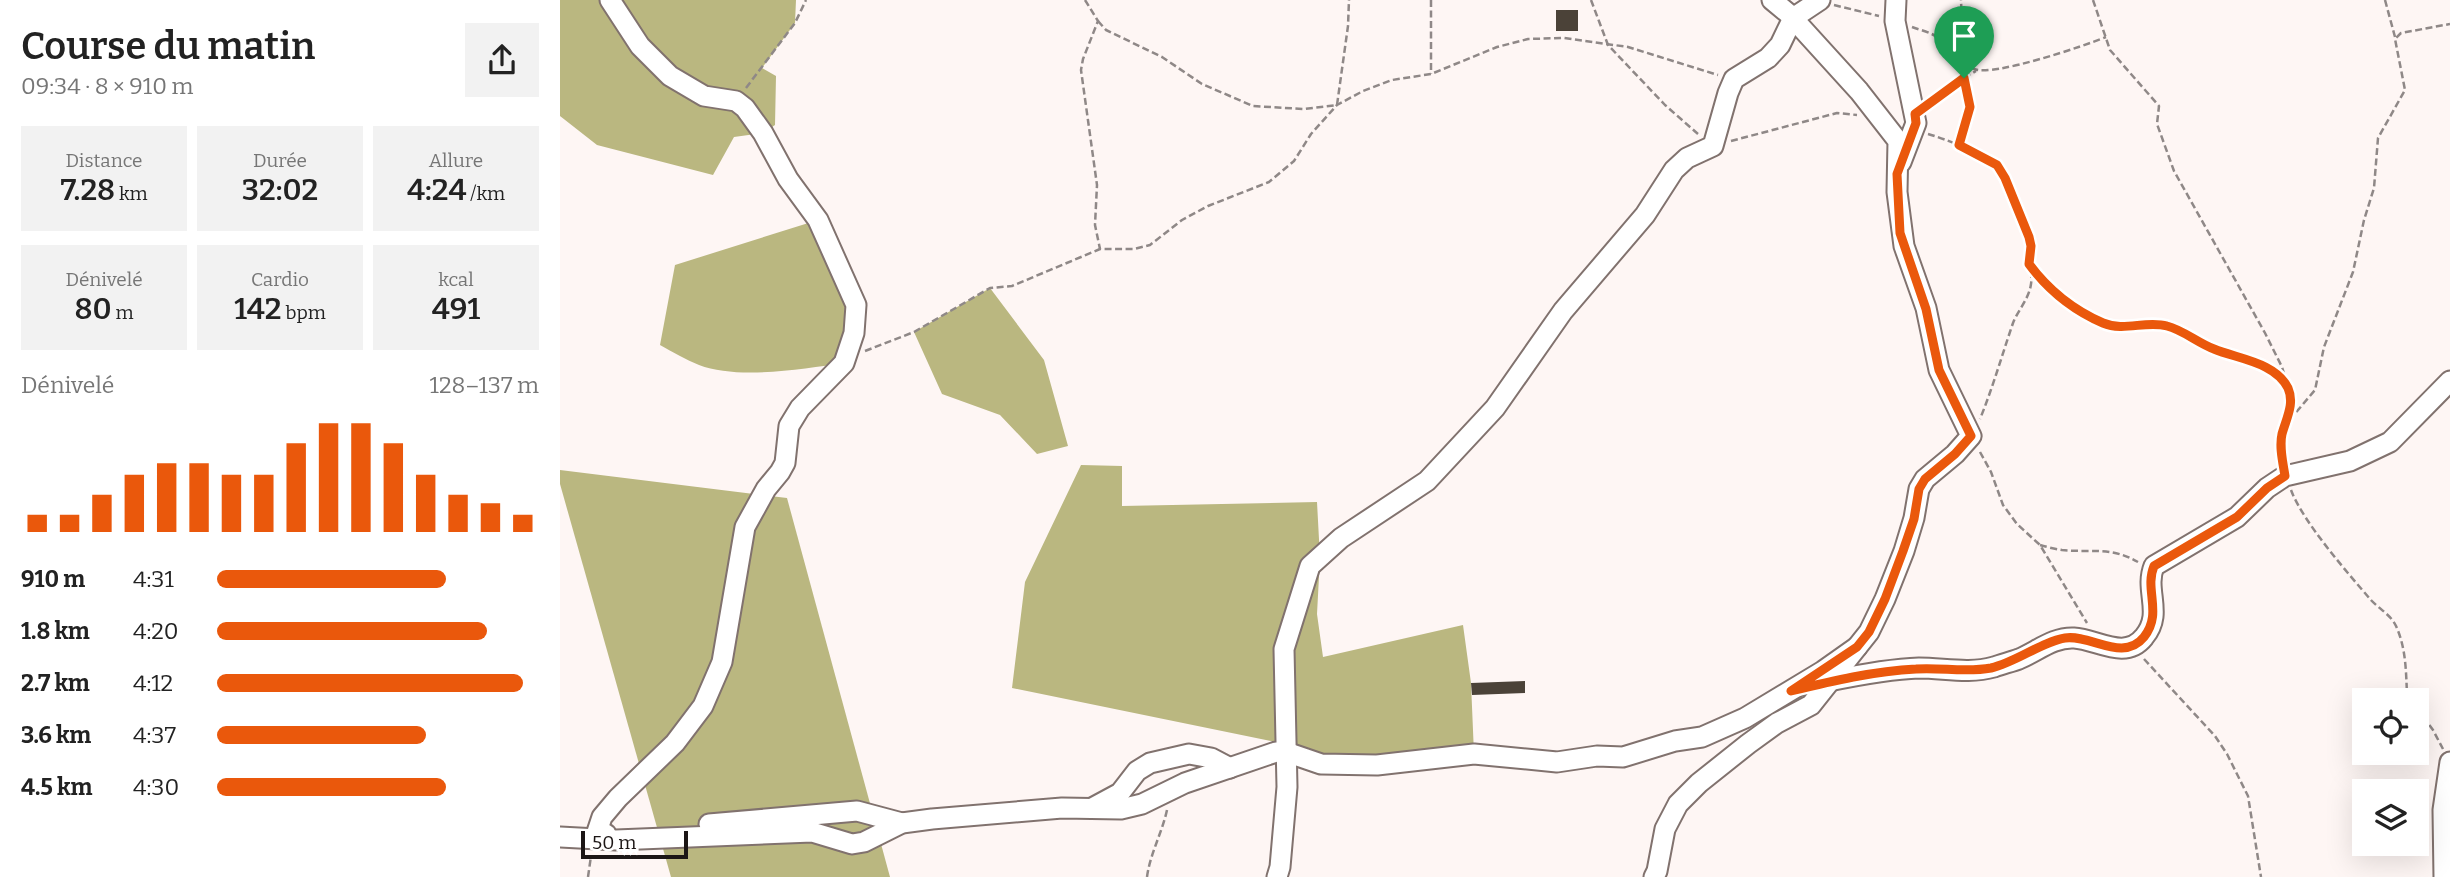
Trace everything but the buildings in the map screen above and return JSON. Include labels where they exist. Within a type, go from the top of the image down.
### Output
[{"type":"street","points":[[595,838],[602,817],[675,743],[703,706],[722,662],[749,515],[785,463],[789,426],[800,408],[844,363],[855,333],[856,305],[814,213],[788,179],[745,108],[736,101],[704,96],[670,76],[640,46],[610,0]]},
{"type":"street","points":[[1654,877],[1665,829],[1678,804],[1699,783],[1748,744],[1777,723],[1811,705],[1833,681],[1869,632],[1885,599],[1914,519],[1919,489],[1925,479],[1955,454],[1971,436],[1939,370],[1926,309],[1903,246],[1897,174],[1898,146],[1893,132],[1793,18],[1772,0]]},
{"type":"street","points":[[1896,0],[1895,21],[1915,122],[1897,174]]},
{"type":"street","points":[[1277,877],[1287,787],[1284,649],[1310,566],[1341,538],[1427,481],[1495,408],[1563,311],[1645,215],[1674,170],[1687,158],[1713,146],[1734,79],[1768,58],[1780,45],[1793,18],[1818,1]]},
{"type":"street","points":[[1791,691],[1886,671],[1920,668],[1961,671],[1990,668],[2019,659],[2064,638],[2096,642],[2115,649],[2134,646],[2144,638],[2154,620],[2151,574],[2154,566],[2237,517],[2267,488],[2285,476],[2350,461],[2390,442],[2450,381]]},
{"type":"street","points":[[595,838],[620,830],[675,824],[745,822],[857,811],[902,823],[1012,812],[1121,809],[1142,804],[1172,789],[1276,752],[1286,752],[1321,764],[1377,765],[1474,754],[1557,762],[1597,756],[1623,757],[1675,741],[1702,737],[1745,718],[1857,647]]},
{"type":"street","points":[[1091,808],[1120,793],[1137,771],[1150,763],[1189,754],[1210,758],[1230,768]]},
{"type":"street","points":[[2444,877],[2443,810],[2447,757]]},
{"type":"street","points":[[560,837],[616,840],[812,832],[852,844],[864,842],[902,823]]},
{"type":"path","points":[[736,101],[795,23],[806,0]]},
{"type":"path","points":[[1085,0],[1107,30],[1162,57],[1202,84],[1253,106],[1304,109],[1337,106]]},
{"type":"path","points":[[1337,106],[1349,0]]},
{"type":"path","points":[[1430,0],[1431,74]]},
{"type":"path","points":[[1959,145],[1970,107],[1962,61],[1961,0]]},
{"type":"path","points":[[2093,0],[2110,50],[2159,106],[2157,124],[2174,171],[2282,367],[2291,401],[2282,434],[2281,450],[2285,476],[2295,500],[2371,600],[2395,622],[2404,647],[2407,688]]},
{"type":"path","points":[[2287,423],[2315,390],[2324,347],[2353,272],[2374,188],[2378,138],[2405,90],[2385,0]]},
{"type":"path","points":[[1818,1],[1895,21],[1935,35],[1976,71]]},
{"type":"path","points":[[1098,21],[1081,70],[1097,185],[1095,225],[1100,249]]},
{"type":"path","points":[[2395,39],[2400,33],[2449,26]]},
{"type":"path","points":[[844,363],[855,355],[914,332],[990,288],[1012,286],[1100,249],[1134,249],[1150,245],[1182,220],[1208,206],[1269,182],[1294,160],[1311,134],[1337,106],[1363,91],[1392,80],[1431,74],[1497,47],[1528,39],[1564,37],[1628,47],[1734,79]]},
{"type":"path","points":[[2096,642],[2082,612],[2040,545],[2017,524],[2003,505],[1991,472],[1971,436],[1994,386],[2014,322],[2028,295],[2031,284],[2029,237],[1997,165],[1915,122],[1964,78],[1976,71],[2072,50],[2106,37]]},
{"type":"path","points":[[2029,264],[2043,284],[2066,303],[2106,324],[2124,327],[2152,324],[2168,326],[2214,349],[2259,364],[2282,379],[2289,390]]},
{"type":"path","points":[[2040,545],[2061,550],[2121,553],[2138,562],[2151,574]]},
{"type":"path","points":[[2137,643],[2145,661],[2216,736],[2227,754],[2248,796],[2261,877]]},
{"type":"path","points":[[2429,724],[2447,757]]},
{"type":"path","points":[[1147,877],[1172,789]]},
{"type":"path","points":[[588,877],[595,838]]},
{"type":"shaded area","points":[[560,0],[796,0],[795,23],[762,68],[776,76],[775,125],[763,133],[734,137],[713,175],[597,145],[560,116]]},
{"type":"shaded area","points":[[818,220],[856,305],[844,363],[771,372],[732,372],[699,365],[660,345],[675,265]]},
{"type":"shaded area","points":[[990,288],[1044,360],[1068,446],[1037,454],[1000,415],[942,394],[914,332]]},
{"type":"shaded area","points":[[1081,465],[1122,466],[1122,506],[1317,502],[1320,558],[1317,614],[1323,657],[1463,625],[1471,683],[1474,754],[1321,764],[1286,744],[1012,688],[1025,582]]},
{"type":"shaded area","points":[[560,470],[787,498],[890,877],[671,877],[560,484]]},
{"type":"route","points":[[1964,78],[1970,107],[1959,145],[1997,165],[2005,178],[2029,237],[2029,264],[2043,284],[2066,303],[2106,324],[2124,327],[2152,324],[2168,326],[2214,349],[2259,364],[2282,379],[2289,390],[2291,401],[2282,434],[2281,450],[2285,476],[2267,488],[2237,517],[2154,566],[2151,574],[2154,620],[2144,638],[2134,646],[2115,649],[2096,642],[2064,638],[2019,659],[1990,668],[1961,671],[1920,668],[1886,671],[1791,691],[1857,647],[1869,632],[1903,551],[1914,519],[1919,489],[1925,479],[1955,454],[1971,436],[1939,370],[1926,309],[1903,246],[1897,192],[1897,174],[1916,123],[1915,114],[1964,78]]}]
